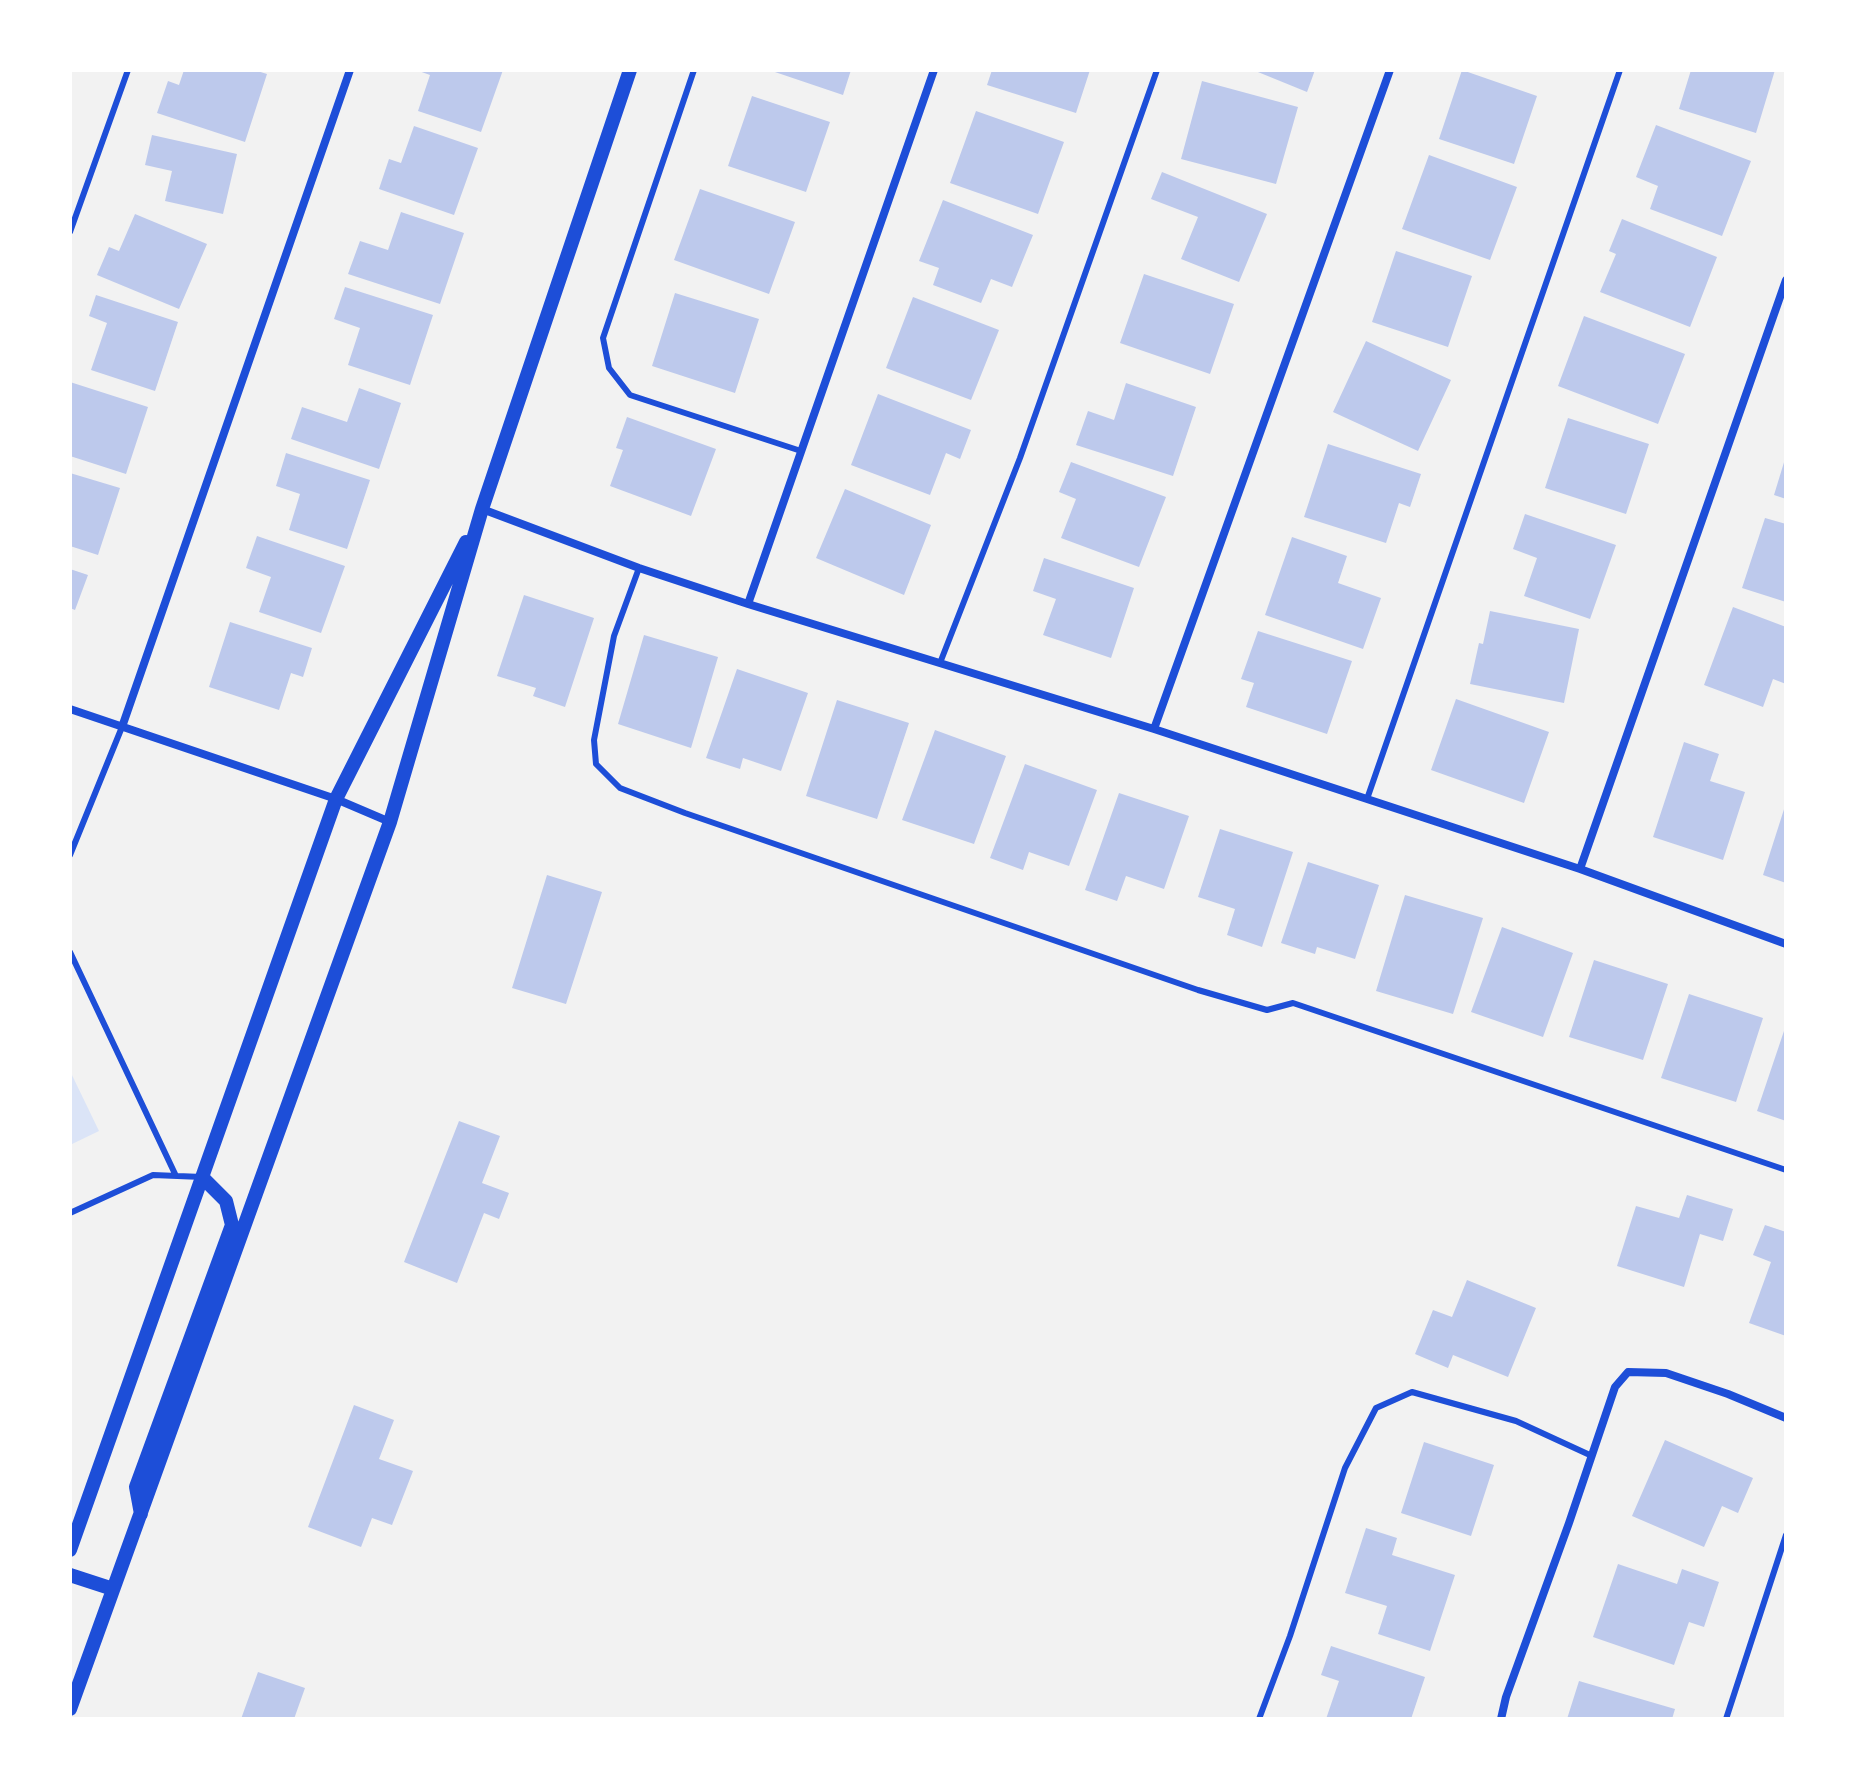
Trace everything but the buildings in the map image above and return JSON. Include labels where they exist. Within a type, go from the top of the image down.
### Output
[{"type":"street","points":[[122,727],[350,70]]},
{"type":"street","points":[[70,1709],[390,822],[482,509],[630,70]]},
{"type":"street","points":[[748,604],[934,70]]},
{"type":"street","points":[[1154,729],[1390,70]]},
{"type":"street","points":[[1580,869],[1786,280]]},
{"type":"street","points":[[482,509],[639,568],[1154,729],[1580,869],[1786,944]]},
{"type":"street","points":[[70,1550],[336,799],[482,509]]},
{"type":"street","points":[[70,709],[336,799],[390,822]]},
{"type":"street","points":[[141,1514],[136,1487],[232,1225],[226,1201],[202,1177]]},
{"type":"street","points":[[1501,1719],[1506,1697],[1615,1387],[1628,1372],[1666,1373],[1786,1418]]},
{"type":"street","points":[[70,1575],[113,1589]]},
{"type":"lane","points":[[70,232],[128,70]]},
{"type":"lane","points":[[694,70],[603,338],[609,368],[630,395],[801,451]]},
{"type":"lane","points":[[940,663],[1020,458],[1157,70]]},
{"type":"lane","points":[[1367,799],[1620,70]]},
{"type":"lane","points":[[639,568],[614,636],[594,740],[596,764],[620,788],[1198,990],[1267,1010],[1293,1003],[1786,1170]]},
{"type":"lane","points":[[70,855],[122,727]]},
{"type":"lane","points":[[70,952],[176,1176]]},
{"type":"lane","points":[[70,1213],[153,1175],[202,1177]]},
{"type":"lane","points":[[1259,1719],[1290,1636],[1345,1468],[1376,1408],[1412,1392],[1516,1421],[1592,1456]]},
{"type":"lane","points":[[1726,1719],[1786,1535]]},
{"type":"shaded area","points":[[70,1071],[99,1131],[70,1145]]}]
